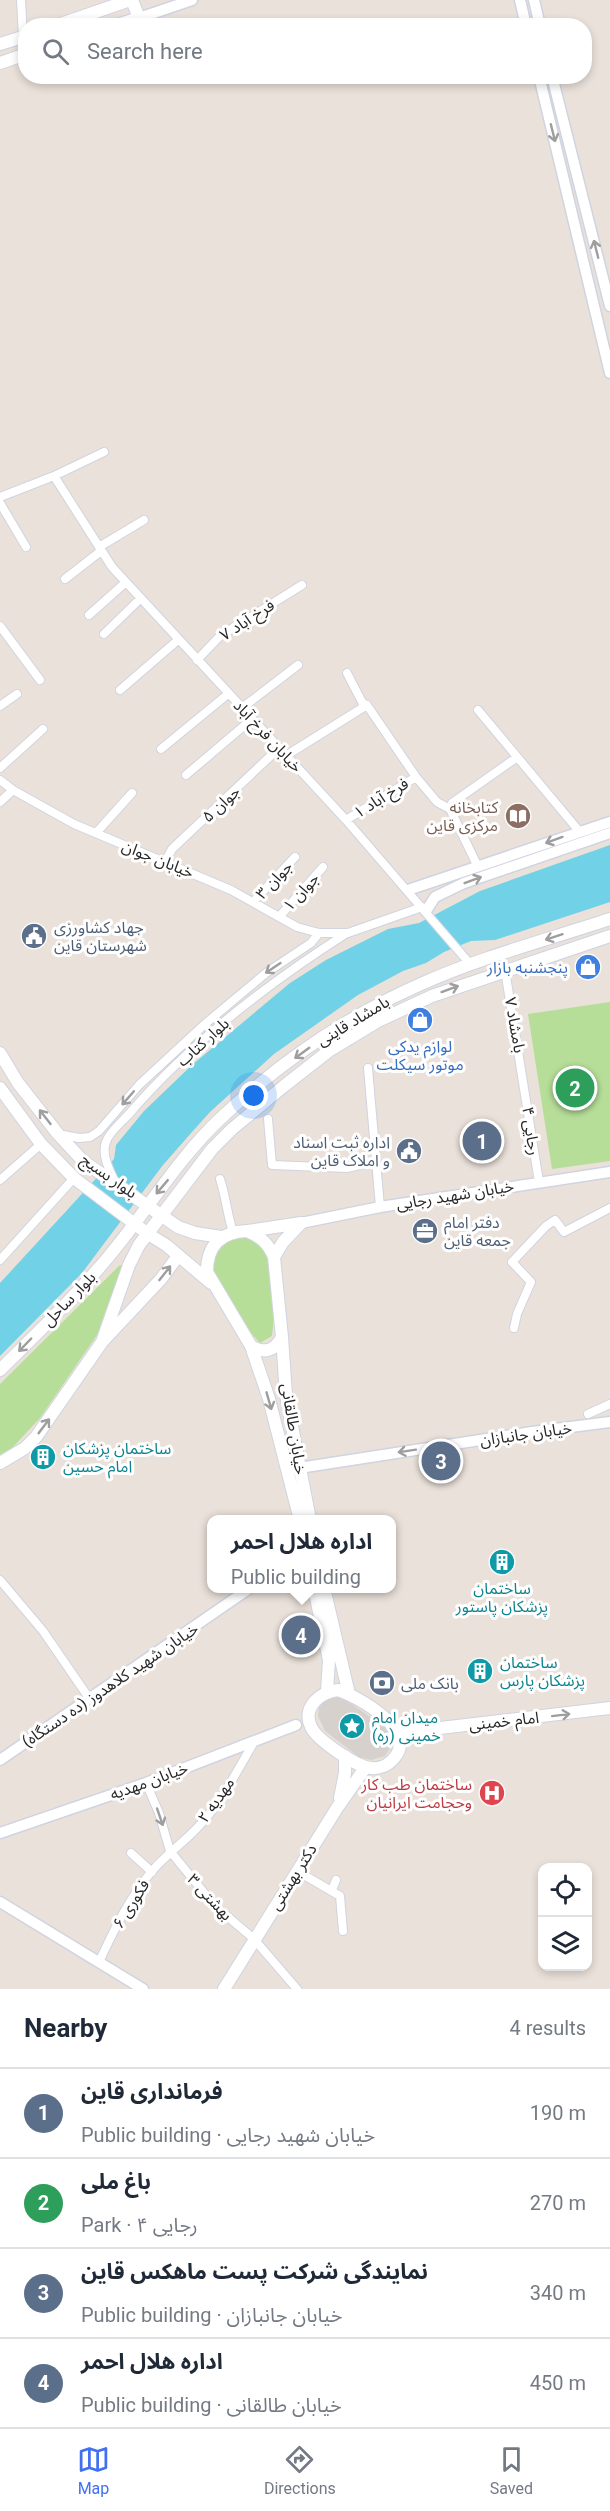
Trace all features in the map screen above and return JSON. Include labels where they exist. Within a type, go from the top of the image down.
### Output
[{"type":"main road","points":[[78,18],[131,0],[139,18]]},
{"type":"main road","points":[[0,63],[18,57]]},
{"type":"main road","name":"بامشاد قاینی","points":[[148,1204],[221,1118],[323,1037],[421,983],[610,919]]},
{"type":"main road","name":"بامشاد قاینی","points":[[162,1215],[212,1149],[232,1129],[330,1050],[378,1021],[432,996],[610,936]]},
{"type":"main road","name":"بلوار بسیج","points":[[0,1053],[18,1083],[58,1134],[83,1161],[178,1227],[195,1233],[221,1237]]},
{"type":"main road","name":"بلوار بسیج","points":[[0,1088],[41,1144],[74,1178],[166,1245],[212,1284]]},
{"type":"main road","points":[[202,1140],[212,1149]]},
{"type":"main road","name":"بلوار ساحل","points":[[0,1370],[98,1270],[148,1204]]},
{"type":"main road","name":"بلوار ساحل","points":[[102,1342],[129,1265],[162,1215]]},
{"type":"main road","points":[[212,1284],[207,1272],[207,1259],[212,1246],[221,1237],[233,1232],[301,1223]]},
{"type":"main road","points":[[274,1257],[283,1242],[301,1223]]},
{"type":"main road","points":[[247,1231],[259,1236],[269,1245],[274,1257]]},
{"type":"main road","name":"بلوار ساحل","points":[[0,1463],[25,1448],[36,1437],[102,1342],[178,1256]]},
{"type":"main road","name":"خیابان طالقانی","points":[[274,1257],[299,1515]]},
{"type":"main road","name":"خیابان طالقانی","points":[[212,1284],[251,1346],[308,1515]]},
{"type":"main road","points":[[251,1346],[265,1351],[279,1344],[282,1337]]},
{"type":"main road","points":[[315,1593],[329,1660],[327,1691]]},
{"type":"main road","points":[[325,1593],[349,1694]]},
{"type":"main road","points":[[338,1690],[349,1694],[395,1726],[400,1746],[395,1757],[384,1766],[365,1768],[317,1735],[311,1726],[309,1716],[311,1705],[318,1697],[327,1691],[338,1690]]},
{"type":"main road","name":"امام خمینی","points":[[398,1733],[610,1708]]},
{"type":"main road","points":[[337,1808],[344,1789],[345,1755]]},
{"type":"main road","name":"دکتر بهشتی","points":[[224,1989],[337,1808],[365,1768]]},
{"type":"street","points":[[18,18],[21,0]]},
{"type":"street","points":[[139,18],[192,0]]},
{"type":"street","points":[[520,0],[524,18]]},
{"type":"street","points":[[534,0],[538,18]]},
{"type":"street","points":[[15,39],[18,20]]},
{"type":"street","points":[[541,84],[610,373]]},
{"type":"street","points":[[554,84],[610,306]]},
{"type":"street","points":[[0,497],[54,476],[104,452]]},
{"type":"street","name":"خیابان فرخ آباد","points":[[54,476],[112,567],[346,820],[471,965]]},
{"type":"street","points":[[0,503],[26,547]]},
{"type":"street","points":[[65,579],[100,549],[144,520]]},
{"type":"street","points":[[89,615],[126,582]]},
{"type":"street","name":"فرخ آباد ۷","points":[[197,660],[220,636],[302,585]]},
{"type":"street","points":[[104,634],[141,598]]},
{"type":"street","points":[[0,626],[40,680]]},
{"type":"street","points":[[120,690],[178,640]]},
{"type":"street","points":[[242,708],[298,665]]},
{"type":"street","points":[[347,673],[362,702],[367,705],[416,777],[437,802],[450,809],[478,867]]},
{"type":"street","points":[[0,706],[16,694]]},
{"type":"street","points":[[161,749],[228,694]]},
{"type":"street","points":[[287,755],[367,705]]},
{"type":"street","points":[[478,710],[579,831]]},
{"type":"street","points":[[186,775],[252,719]]},
{"type":"street","points":[[0,768],[44,729]]},
{"type":"street","name":"جوان ۵","points":[[165,862],[172,849],[279,748]]},
{"type":"street","points":[[450,809],[452,803],[516,758]]},
{"type":"street","name":"فرخ آباد ۱","points":[[346,820],[416,777]]},
{"type":"street","name":"خیابان جوان","points":[[0,780],[13,790],[96,833],[216,883],[297,927],[320,933],[348,933]]},
{"type":"street","points":[[0,802],[13,790]]},
{"type":"street","points":[[96,833],[132,792]]},
{"type":"street","points":[[408,891],[610,822]]},
{"type":"street","points":[[348,933],[424,909],[435,897],[464,883],[610,833]]},
{"type":"street","name":"جوان ۳","points":[[253,902],[295,858]]},
{"type":"street","name":"جوان ۱","points":[[279,917],[323,867]]},
{"type":"street","name":"بلوار کتاب","points":[[58,1134],[79,1138],[90,1137],[104,1126],[139,1085],[205,1024],[266,973],[311,943],[320,933]]},
{"type":"street","name":"بلوار کتاب","points":[[116,1182],[105,1156],[106,1143],[111,1134],[155,1086],[222,1024],[269,985],[348,933]]},
{"type":"street","name":"بامشاد ۷","points":[[505,970],[524,1080]]},
{"type":"street","points":[[368,1068],[380,1207]]},
{"type":"street","name":"رجایی ۴","points":[[524,1080],[539,1182]]},
{"type":"street","points":[[268,1119],[272,1165],[347,1168],[375,1161]]},
{"type":"street","points":[[104,1126],[104,1132],[111,1134]]},
{"type":"street","points":[[0,1180],[41,1144]]},
{"type":"street","name":"خیابان شهید رجایی","points":[[301,1223],[380,1207],[610,1172]]},
{"type":"street","points":[[0,1260],[74,1178]]},
{"type":"street","points":[[220,1179],[233,1232]]},
{"type":"street","points":[[514,1328],[517,1314],[531,1282],[512,1262],[546,1226],[555,1220],[564,1232],[610,1208]]},
{"type":"street","points":[[588,1414],[610,1404]]},
{"type":"street","name":"خیابان جانبازان","points":[[294,1469],[610,1422]]},
{"type":"street","points":[[0,1580],[43,1631],[89,1698]]},
{"type":"street","name":"خیابان شهید کلاهدوز (ده دستگاه)","points":[[0,1760],[243,1593]]},
{"type":"street","points":[[311,1705],[296,1725],[317,1735]]},
{"type":"street","name":"خیابان مهدیه","points":[[0,1833],[146,1783],[296,1725]]},
{"type":"street","name":"مهدیه ۲","points":[[170,1851],[198,1827],[223,1793],[254,1742]]},
{"type":"street","points":[[146,1783],[159,1813],[170,1851]]},
{"type":"street","name":"فکوری ۶","points":[[99,1962],[117,1924],[139,1888],[170,1851]]},
{"type":"street","name":"بهشتی ۳","points":[[170,1851],[214,1905],[254,1939],[297,1989]]},
{"type":"street","points":[[131,1853],[152,1872]]},
{"type":"street","points":[[297,1871],[340,1896],[343,1931]]},
{"type":"street","points":[[332,1890],[336,1880]]},
{"type":"street","points":[[0,1902],[143,1989]]},
{"type":"green space","points":[[610,1002],[610,1161],[552,1169],[528,1014]]},
{"type":"green space","points":[[231,1238],[246,1238],[263,1244],[267,1255],[273,1277],[274,1312],[272,1336],[260,1343],[233,1309],[212,1273],[213,1257],[222,1244]]},
{"type":"green space","points":[[120,1265],[122,1266],[97,1335],[40,1418],[13,1447],[0,1455],[0,1384]]},
{"type":"shaded area","name":"میدان امام خمینی (ره)","points":[[332,1695],[342,1697],[387,1729],[392,1745],[385,1756],[371,1760],[359,1757],[325,1731],[318,1716],[319,1707]]},
{"type":"water","points":[[610,845],[610,902],[495,940],[471,941],[444,952],[358,995],[274,1054],[210,1112],[163,1165],[82,1273],[0,1356],[0,1283],[114,1159],[116,1145],[144,1111],[192,1065],[290,983],[326,960],[388,929],[419,923],[480,891]]},
{"type":"place","name":"کتابخانه مرکزی قاین","points":[[518,816]]},
{"type":"place","name":"جهاد کشاورزی شهرستان قاین","points":[[34,936]]},
{"type":"place","name":"پنجشنبه بازار","points":[[588,967]]},
{"type":"place","name":"لوازم یدکی موتور سیکلت","points":[[420,1020]]},
{"type":"place","name":"باغ ملی","points":[[575,1088]]},
{"type":"place","name":"فرمانداری قاین","points":[[482,1141]]},
{"type":"place","name":"اداره ثبت اسناد و املاک قاین","points":[[409,1151]]},
{"type":"place","name":"دفتر امام جمعه قاین","points":[[425,1231]]},
{"type":"place","name":"ساختمان پزشکان امام حسین","points":[[43,1457]]},
{"type":"place","name":"نمایندگی شرکت پست ماهکس قاین","points":[[441,1461]]},
{"type":"place","name":"ساختمان پزشکان پاستور","points":[[502,1562]]},
{"type":"place","name":"اداره هلال احمر","points":[[301,1635]]},
{"type":"place","name":"ساختمان پزشکان پارس","points":[[480,1671]]},
{"type":"place","name":"بانک ملی","points":[[382,1683]]},
{"type":"place","name":"میدان امام خمینی (ره)","points":[[352,1726]]},
{"type":"place","name":"ساختمان طب کار و‌حجامت ایرانیان","points":[[492,1793]]}]
